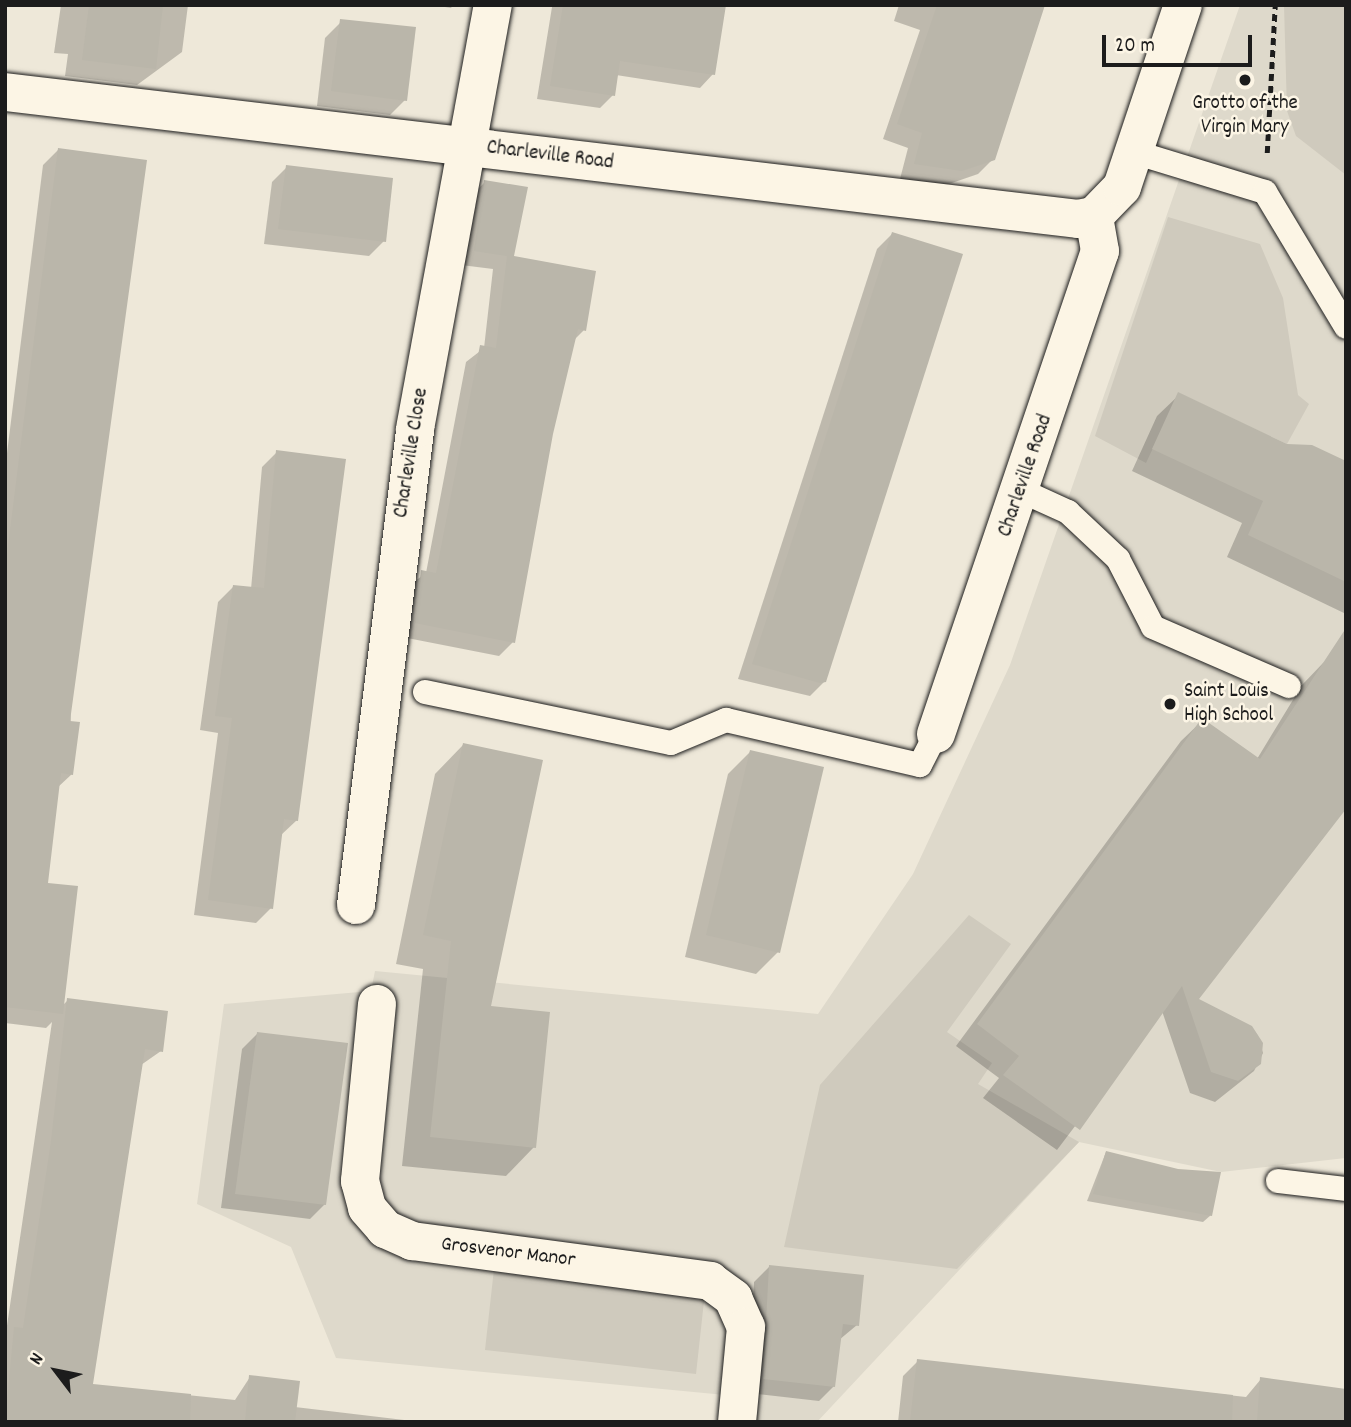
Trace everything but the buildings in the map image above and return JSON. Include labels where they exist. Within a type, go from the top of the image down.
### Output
[{"type":"street","name":"Charleville Close","points":[[356,905],[387,671],[390,597],[465,146],[493,5]]},
{"type":"street","points":[[1094,216],[1122,187],[1183,5]]},
{"type":"street","name":"Charleville Road","points":[[5,92],[1042,216],[1094,216],[1100,251],[1022,491],[936,734]]},
{"type":"street","name":"Grosvenor Manor","points":[[377,1004],[360,1181],[376,1218],[412,1241],[710,1280],[733,1298],[746,1327],[737,1422]]},
{"type":"lane","points":[[1134,152],[1265,192],[1346,327]]},
{"type":"lane","points":[[1022,491],[1068,512],[1118,559],[1153,627],[1289,686]]},
{"type":"lane","points":[[425,692],[671,743],[726,720],[920,765],[936,734]]},
{"type":"lane","points":[[1278,1181],[1346,1189]]},
{"type":"path","points":[[1265,192],[1275,5]]},
{"type":"shaded area","name":"Saint Louis High School","points":[[1240,5],[1346,5],[1346,1158],[1221,1172],[1079,1142],[817,1422],[721,1422],[725,1395],[336,1358],[291,1247],[197,1204],[224,1004],[371,991],[375,971],[818,1014],[913,874],[1010,665]]},
{"type":"shaded area","points":[[1284,5],[1346,5],[1346,175],[1296,136],[1287,111]]},
{"type":"shaded area","points":[[1168,217],[1260,244],[1283,298],[1298,395],[1309,404],[1287,444],[1179,393],[1146,463],[1095,436]]},
{"type":"shaded area","points":[[969,915],[1011,944],[947,1032],[992,1063],[978,1084],[1079,1142],[957,1269],[784,1247],[820,1085]]},
{"type":"shaded area","points":[[494,1269],[705,1292],[696,1374],[485,1350]]},
{"type":"place","name":"Grotto of the Virgin Mary","points":[[1245,80]]},
{"type":"place","name":"Saint Louis High School","points":[[1170,704]]}]
